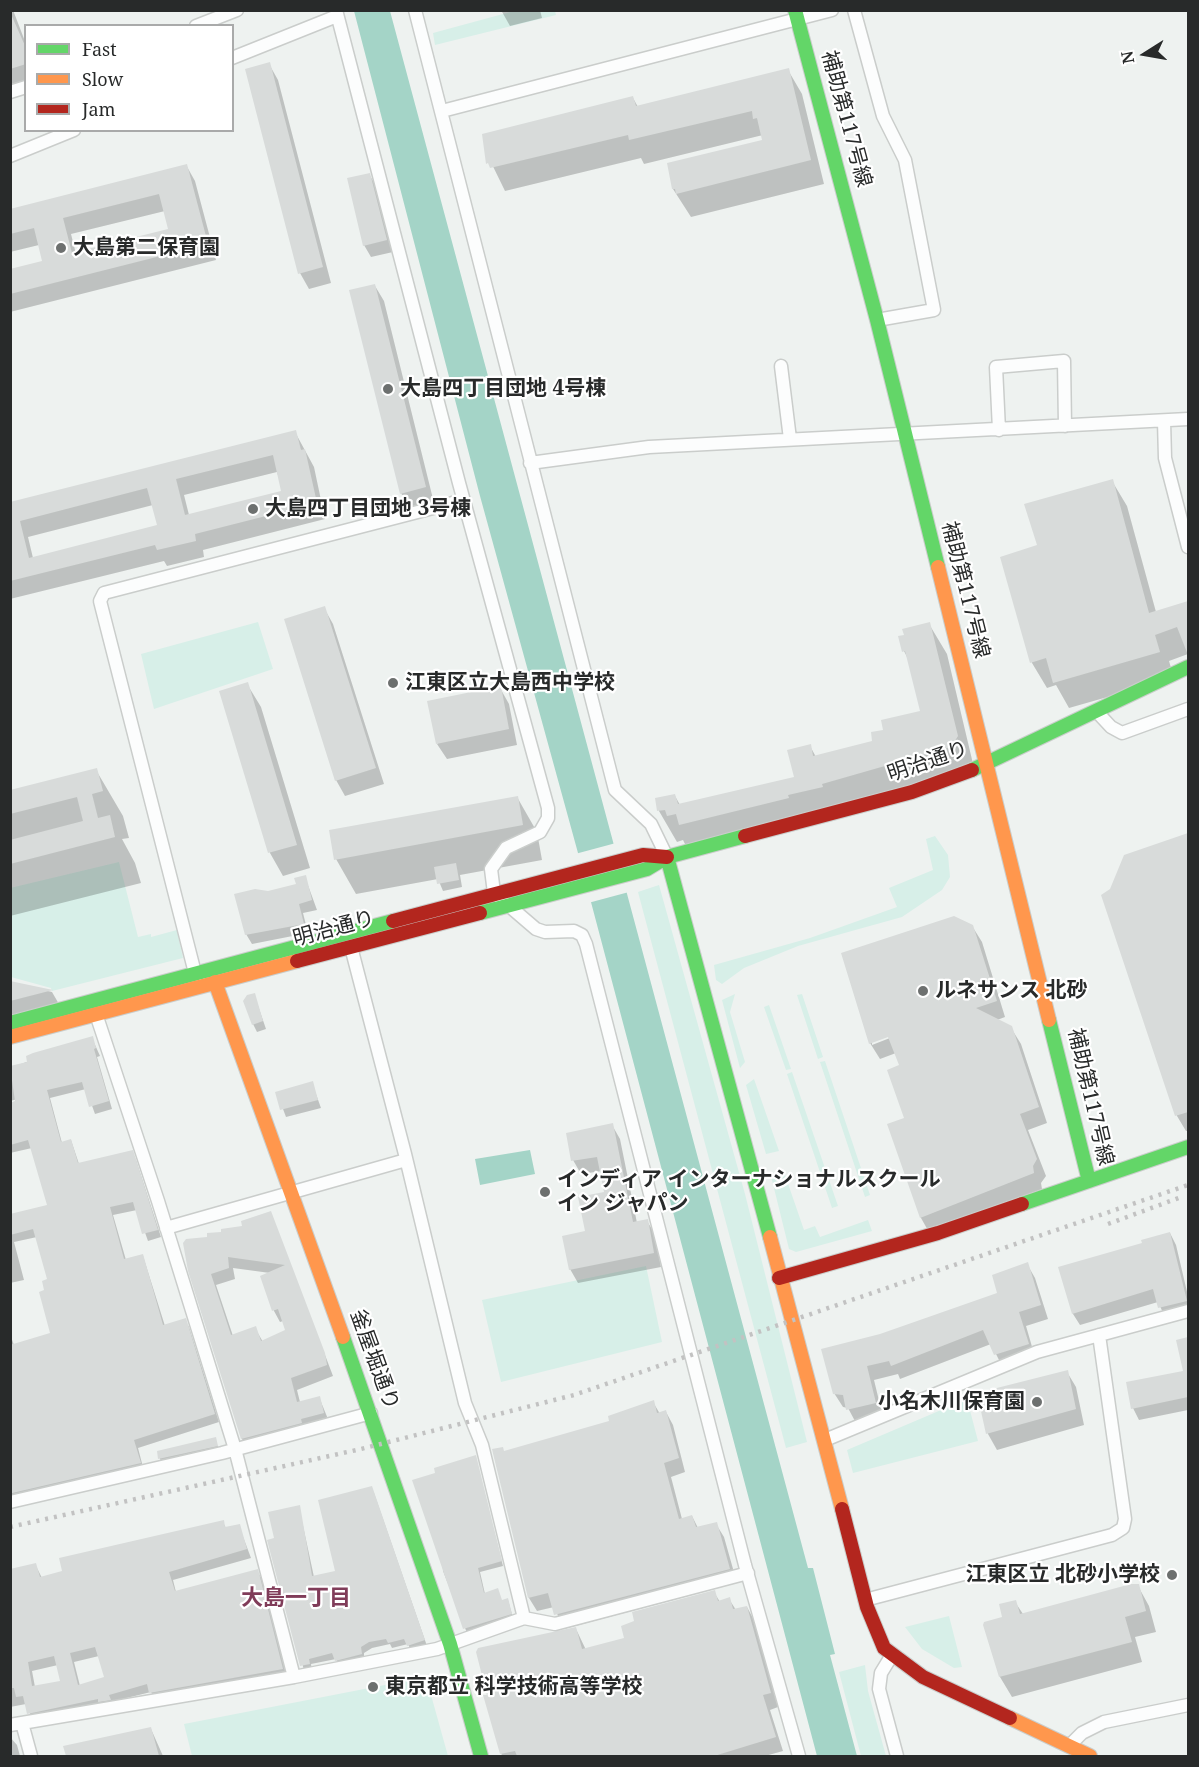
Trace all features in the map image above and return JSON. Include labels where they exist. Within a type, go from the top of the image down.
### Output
[{"type":"street","points":[[201,24],[237,10]]},
{"type":"street","points":[[415,10],[615,790],[651,824],[667,857],[876,1634],[892,1655],[923,1677],[1090,1756]]},
{"type":"street","points":[[442,111],[796,15],[832,10]]},
{"type":"street","points":[[854,10],[883,116],[905,160],[934,310],[877,320]]},
{"type":"street","points":[[234,57],[336,13],[464,500],[548,808],[548,818],[540,832],[506,848],[491,869],[494,893],[536,929],[545,932],[574,931],[582,935],[586,944],[748,1573],[799,1756]]},
{"type":"street","name":"補助第117号線","points":[[796,15],[877,320],[1089,1181]]},
{"type":"street","points":[[10,156],[69,132]]},
{"type":"street","points":[[999,430],[996,367],[1064,362],[1065,426]]},
{"type":"street","points":[[781,366],[790,439]]},
{"type":"street","points":[[530,463],[649,447],[1188,419]]},
{"type":"street","points":[[1164,421],[1165,458],[1188,547]]},
{"type":"street","points":[[215,982],[195,973],[100,601],[104,593],[464,500]]},
{"type":"street","name":"明治通り","points":[[10,1037],[647,869],[667,857],[912,792],[985,765],[1188,667]]},
{"type":"street","points":[[1097,712],[1112,727],[1122,733],[1188,709]]},
{"type":"street","name":"明治通り","points":[[10,1023],[643,855],[667,857]]},
{"type":"street","points":[[351,947],[465,1403],[483,1445],[524,1618]]},
{"type":"street","name":"釜屋堀通り","points":[[215,982],[289,1194],[371,1413],[450,1644],[481,1756]]},
{"type":"street","points":[[96,1014],[235,1449],[294,1677]]},
{"type":"street","points":[[779,1278],[938,1233],[1188,1147]]},
{"type":"street","points":[[166,1228],[406,1160]]},
{"type":"street","points":[[825,1440],[1037,1352],[1188,1311]]},
{"type":"street","points":[[865,1600],[1112,1535],[1123,1528],[1125,1519],[1099,1335]]},
{"type":"street","points":[[10,1502],[235,1449],[371,1413]]},
{"type":"street","points":[[31,1756],[14,1723],[294,1677],[437,1649],[524,1618],[555,1624],[748,1573]]},
{"type":"street","points":[[892,1655],[883,1666],[879,1689],[897,1756]]},
{"type":"street","points":[[1069,1746],[1082,1733],[1104,1722],[1188,1705]]},
{"type":"shaded area","points":[[354,11],[390,11],[808,1568],[813,1568],[835,1654],[830,1655],[857,1756],[817,1756],[578,853],[480,496]]},
{"type":"shaded area","points":[[514,11],[555,11],[556,15],[435,45],[433,33]]},
{"type":"shaded area","points":[[258,622],[273,669],[154,709],[141,654]]},
{"type":"shaded area","points":[[935,836],[948,855],[950,877],[942,890],[902,917],[798,946],[744,968],[722,984],[716,980],[714,965],[810,938],[897,907],[889,888],[933,870],[926,839]]},
{"type":"shaded area","points":[[119,862],[138,937],[151,934],[151,937],[177,930],[183,958],[52,991],[51,988],[11,977],[10,888]]},
{"type":"shaded area","points":[[659,885],[745,1194],[807,1442],[786,1448],[638,892]]},
{"type":"shaded area","points":[[735,994],[730,1012],[745,1062],[740,1068],[722,1000]]},
{"type":"shaded area","points":[[802,994],[823,1057],[818,1059],[797,995]]},
{"type":"shaded area","points":[[769,1005],[791,1069],[786,1070],[764,1007]]},
{"type":"shaded area","points":[[825,1061],[870,1195],[865,1197],[820,1062]]},
{"type":"shaded area","points":[[792,1072],[838,1206],[832,1208],[787,1074]]},
{"type":"shaded area","points":[[754,1079],[779,1151],[766,1154],[746,1085]]},
{"type":"shaded area","points":[[530,1150],[535,1174],[480,1185],[475,1159]]},
{"type":"shaded area","points":[[784,1172],[804,1230],[815,1226],[820,1237],[868,1220],[872,1231],[796,1252],[789,1249],[771,1176]]},
{"type":"shaded area","points":[[646,1266],[662,1342],[501,1382],[482,1300]]},
{"type":"shaded area","points":[[967,1399],[978,1441],[853,1473],[847,1450]]},
{"type":"shaded area","points":[[949,1616],[962,1667],[954,1668],[922,1649],[905,1627]]},
{"type":"shaded area","points":[[865,1665],[868,1691],[886,1756],[861,1756],[839,1672]]},
{"type":"shaded area","name":"東京都立 科学技術高等学校","points":[[426,1677],[448,1756],[192,1756],[184,1724]]},
{"type":"pier","points":[[616,843],[629,892],[588,903],[575,854]]},
{"type":"building","points":[[10,12],[24,44],[24,65],[10,69]]},
{"type":"building","points":[[270,62],[323,267],[298,274],[245,69]]},
{"type":"building","points":[[789,68],[811,160],[676,194],[675,189],[672,189],[667,163],[762,140],[757,118],[753,119],[752,111],[629,140],[628,135],[490,168],[488,163],[486,164],[482,134],[633,96],[636,106]]},
{"type":"building","points":[[187,164],[208,244],[10,294],[10,269],[42,261],[34,228],[10,234],[10,209]],"holes":[[[159,194],[168,229],[72,253],[63,218]]]},
{"type":"building","points":[[370,173],[387,240],[363,246],[347,178]]},
{"type":"building","name":"大島四丁目団地 4号棟","points":[[375,284],[426,487],[400,494],[349,290]]},
{"type":"building","name":"大島四丁目団地 3号棟","points":[[296,430],[301,450],[305,449],[317,503],[195,534],[196,541],[157,550],[155,545],[10,581],[10,502]],"holes":[[[273,455],[281,491],[185,515],[176,479]],[[147,488],[157,525],[29,558],[20,521]]]},
{"type":"building","points":[[1113,479],[1149,613],[1188,601],[1188,655],[1177,627],[1155,635],[1160,652],[1053,683],[1046,658],[1030,663],[1000,557],[1037,545],[1024,504]]},
{"type":"building","points":[[325,606],[376,768],[335,781],[284,619]]},
{"type":"building","points":[[930,622],[958,736],[951,747],[822,784],[823,787],[788,795],[789,798],[679,825],[676,814],[667,816],[665,810],[657,811],[655,798],[675,794],[678,804],[794,777],[787,750],[811,744],[813,756],[872,741],[871,732],[883,730],[881,720],[920,711],[905,651],[902,652],[898,636],[904,635],[902,629]]},
{"type":"building","points":[[248,682],[297,845],[268,853],[219,691]]},
{"type":"building","points":[[501,686],[509,729],[436,744],[427,701]]},
{"type":"building","points":[[97,768],[103,791],[92,794],[98,818],[110,815],[115,837],[10,864],[10,840],[83,821],[77,797],[10,814],[10,790]]},
{"type":"building","points":[[518,796],[523,825],[334,860],[329,830]]},
{"type":"building","points":[[1188,833],[1188,1112],[1175,1116],[1101,895],[1110,889],[1124,855]]},
{"type":"building","points":[[456,863],[459,880],[437,884],[434,867]]},
{"type":"building","points":[[306,875],[312,900],[299,904],[304,924],[245,935],[234,894],[255,889],[268,891],[296,884],[294,878]]},
{"type":"building","points":[[954,916],[973,925],[997,1001],[976,1008],[1012,1026],[1039,1107],[1020,1114],[1037,1159],[1033,1166],[1034,1173],[920,1218],[887,1124],[904,1118],[887,1070],[899,1065],[888,1037],[869,1044],[841,953]]},
{"type":"building","points":[[10,981],[53,990],[10,1001]]},
{"type":"building","points":[[255,993],[263,1021],[252,1025],[243,1001],[247,995]]},
{"type":"building","points":[[93,1036],[96,1048],[94,1049],[109,1101],[89,1107],[82,1082],[47,1090],[61,1142],[71,1139],[78,1163],[133,1150],[158,1230],[142,1234],[133,1202],[110,1207],[124,1259],[143,1254],[163,1325],[186,1318],[215,1414],[134,1440],[141,1463],[12,1493],[10,1345],[50,1333],[39,1292],[44,1290],[42,1281],[47,1279],[33,1229],[10,1235],[10,1214],[47,1205],[28,1140],[10,1145],[10,1103],[15,1101],[10,1066],[27,1062],[26,1056],[33,1053]]},
{"type":"building","points":[[313,1081],[318,1100],[280,1110],[275,1092]]},
{"type":"building","points":[[613,1123],[633,1222],[648,1219],[654,1253],[569,1270],[562,1236],[585,1231],[578,1197],[604,1192],[597,1157],[571,1161],[566,1133]]},
{"type":"building","points":[[271,1211],[325,1353],[327,1365],[291,1378],[297,1402],[320,1396],[324,1413],[301,1419],[302,1423],[241,1439],[188,1271],[183,1243],[186,1239],[207,1237],[207,1233],[242,1226],[241,1221]],"holes":[[[228,1257],[285,1265],[260,1276],[272,1311],[278,1309],[285,1330],[261,1341],[256,1326],[231,1335],[211,1274],[229,1268]]]},
{"type":"building","points":[[1170,1232],[1187,1301],[1158,1308],[1153,1289],[1072,1314],[1058,1267],[1142,1243],[1141,1240]]},
{"type":"building","points":[[1028,1262],[1041,1305],[1019,1312],[1029,1344],[994,1355],[983,1330],[891,1366],[889,1361],[867,1366],[876,1403],[846,1410],[843,1395],[833,1394],[821,1349],[880,1334],[997,1293],[992,1275]]},
{"type":"building","points":[[1188,1337],[1188,1397],[1131,1409],[1126,1382],[1183,1371],[1176,1340]]},
{"type":"building","points":[[1068,1370],[1076,1409],[986,1434],[977,1393]]},
{"type":"building","points":[[654,1400],[657,1413],[666,1410],[679,1458],[664,1463],[679,1519],[692,1515],[696,1527],[717,1522],[730,1569],[554,1615],[548,1593],[528,1598],[492,1449],[503,1447],[504,1451],[609,1421],[608,1416]]},
{"type":"building","points":[[216,1437],[218,1446],[158,1459],[157,1451]]},
{"type":"building","points":[[476,1455],[502,1561],[478,1568],[484,1593],[498,1588],[502,1600],[508,1598],[512,1614],[463,1629],[412,1480],[435,1473],[434,1468]]},
{"type":"building","points":[[372,1486],[425,1640],[407,1646],[404,1639],[388,1643],[386,1639],[369,1642],[361,1647],[362,1654],[335,1661],[332,1653],[309,1659],[310,1664],[300,1666],[267,1540],[274,1538],[268,1512],[300,1505],[312,1576],[335,1571],[318,1500]]},
{"type":"building","points":[[224,1520],[225,1527],[240,1524],[247,1549],[169,1572],[175,1591],[258,1569],[283,1669],[149,1693],[147,1684],[109,1695],[111,1700],[98,1702],[98,1699],[27,1714],[23,1696],[16,1697],[14,1688],[10,1688],[10,1569],[36,1563],[40,1577],[62,1571],[59,1558]],"holes":[[[95,1647],[104,1677],[78,1685],[70,1653]],[[54,1656],[60,1681],[32,1686],[28,1662]]]},
{"type":"building","points":[[1131,1584],[1139,1584],[1146,1611],[1125,1617],[1132,1642],[999,1677],[983,1625],[984,1622],[1002,1617],[999,1604],[1016,1600],[1020,1614]]},
{"type":"building","points":[[715,1590],[718,1601],[730,1597],[733,1609],[747,1606],[771,1693],[763,1695],[776,1737],[714,1756],[517,1756],[515,1751],[500,1754],[483,1695],[487,1695],[476,1652],[478,1648],[576,1627],[582,1649],[624,1638],[621,1626],[634,1621],[632,1612]]},
{"type":"building","points":[[151,1727],[159,1756],[66,1756],[63,1746]]},
{"type":"railway","points":[[10,1527],[361,1449],[574,1395],[1188,1185]]},
{"type":"railway","points":[[1108,1224],[1184,1196]]},
{"type":"traffic: fast","points":[[795,10],[877,320],[938,567]]},
{"type":"traffic: fast","points":[[972,770],[1188,667]]},
{"type":"traffic: fast","points":[[480,913],[647,869],[667,857],[745,836]]},
{"type":"traffic: fast","points":[[667,857],[770,1237]]},
{"type":"traffic: fast","points":[[10,1023],[393,921]]},
{"type":"traffic: fast","points":[[1049,1020],[1089,1181]]},
{"type":"traffic: fast","points":[[1022,1204],[1188,1147]]},
{"type":"traffic: fast","points":[[343,1337],[450,1644],[481,1756]]},
{"type":"traffic: slow","points":[[938,567],[1049,1020]]},
{"type":"traffic: slow","points":[[10,1037],[297,961]]},
{"type":"traffic: slow","points":[[215,982],[343,1337]]},
{"type":"traffic: slow","points":[[770,1237],[842,1509]]},
{"type":"traffic: slow","points":[[1010,1718],[1090,1756]]},
{"type":"traffic: jam","points":[[745,836],[912,792],[972,770]]},
{"type":"traffic: jam","points":[[393,921],[643,855],[667,857]]},
{"type":"traffic: jam","points":[[297,961],[480,913]]},
{"type":"traffic: jam","points":[[779,1278],[938,1233],[1022,1204]]},
{"type":"traffic: jam","points":[[842,1509],[867,1607],[884,1648],[923,1677],[1010,1718]]},
{"type":"place","name":"大島第二保育園","points":[[61,248]]},
{"type":"place","name":"大島四丁目団地 4号棟","points":[[388,389]]},
{"type":"place","name":"大島四丁目団地 3号棟","points":[[253,509]]},
{"type":"place","name":"江東区立大島西中学校","points":[[393,683]]},
{"type":"place","name":"ルネサンス 北砂","points":[[923,991]]},
{"type":"place","name":"インディア インターナショナルスクール イン ジャパン","points":[[545,1192]]},
{"type":"place","name":"小名木川保育園","points":[[1037,1402]]},
{"type":"place","name":"江東区立 北砂小学校","points":[[1172,1575]]},
{"type":"place","name":"東京都立 科学技術高等学校","points":[[373,1687]]},
{"type":"district","name":"大島一丁目","points":[[296,1599]]}]
